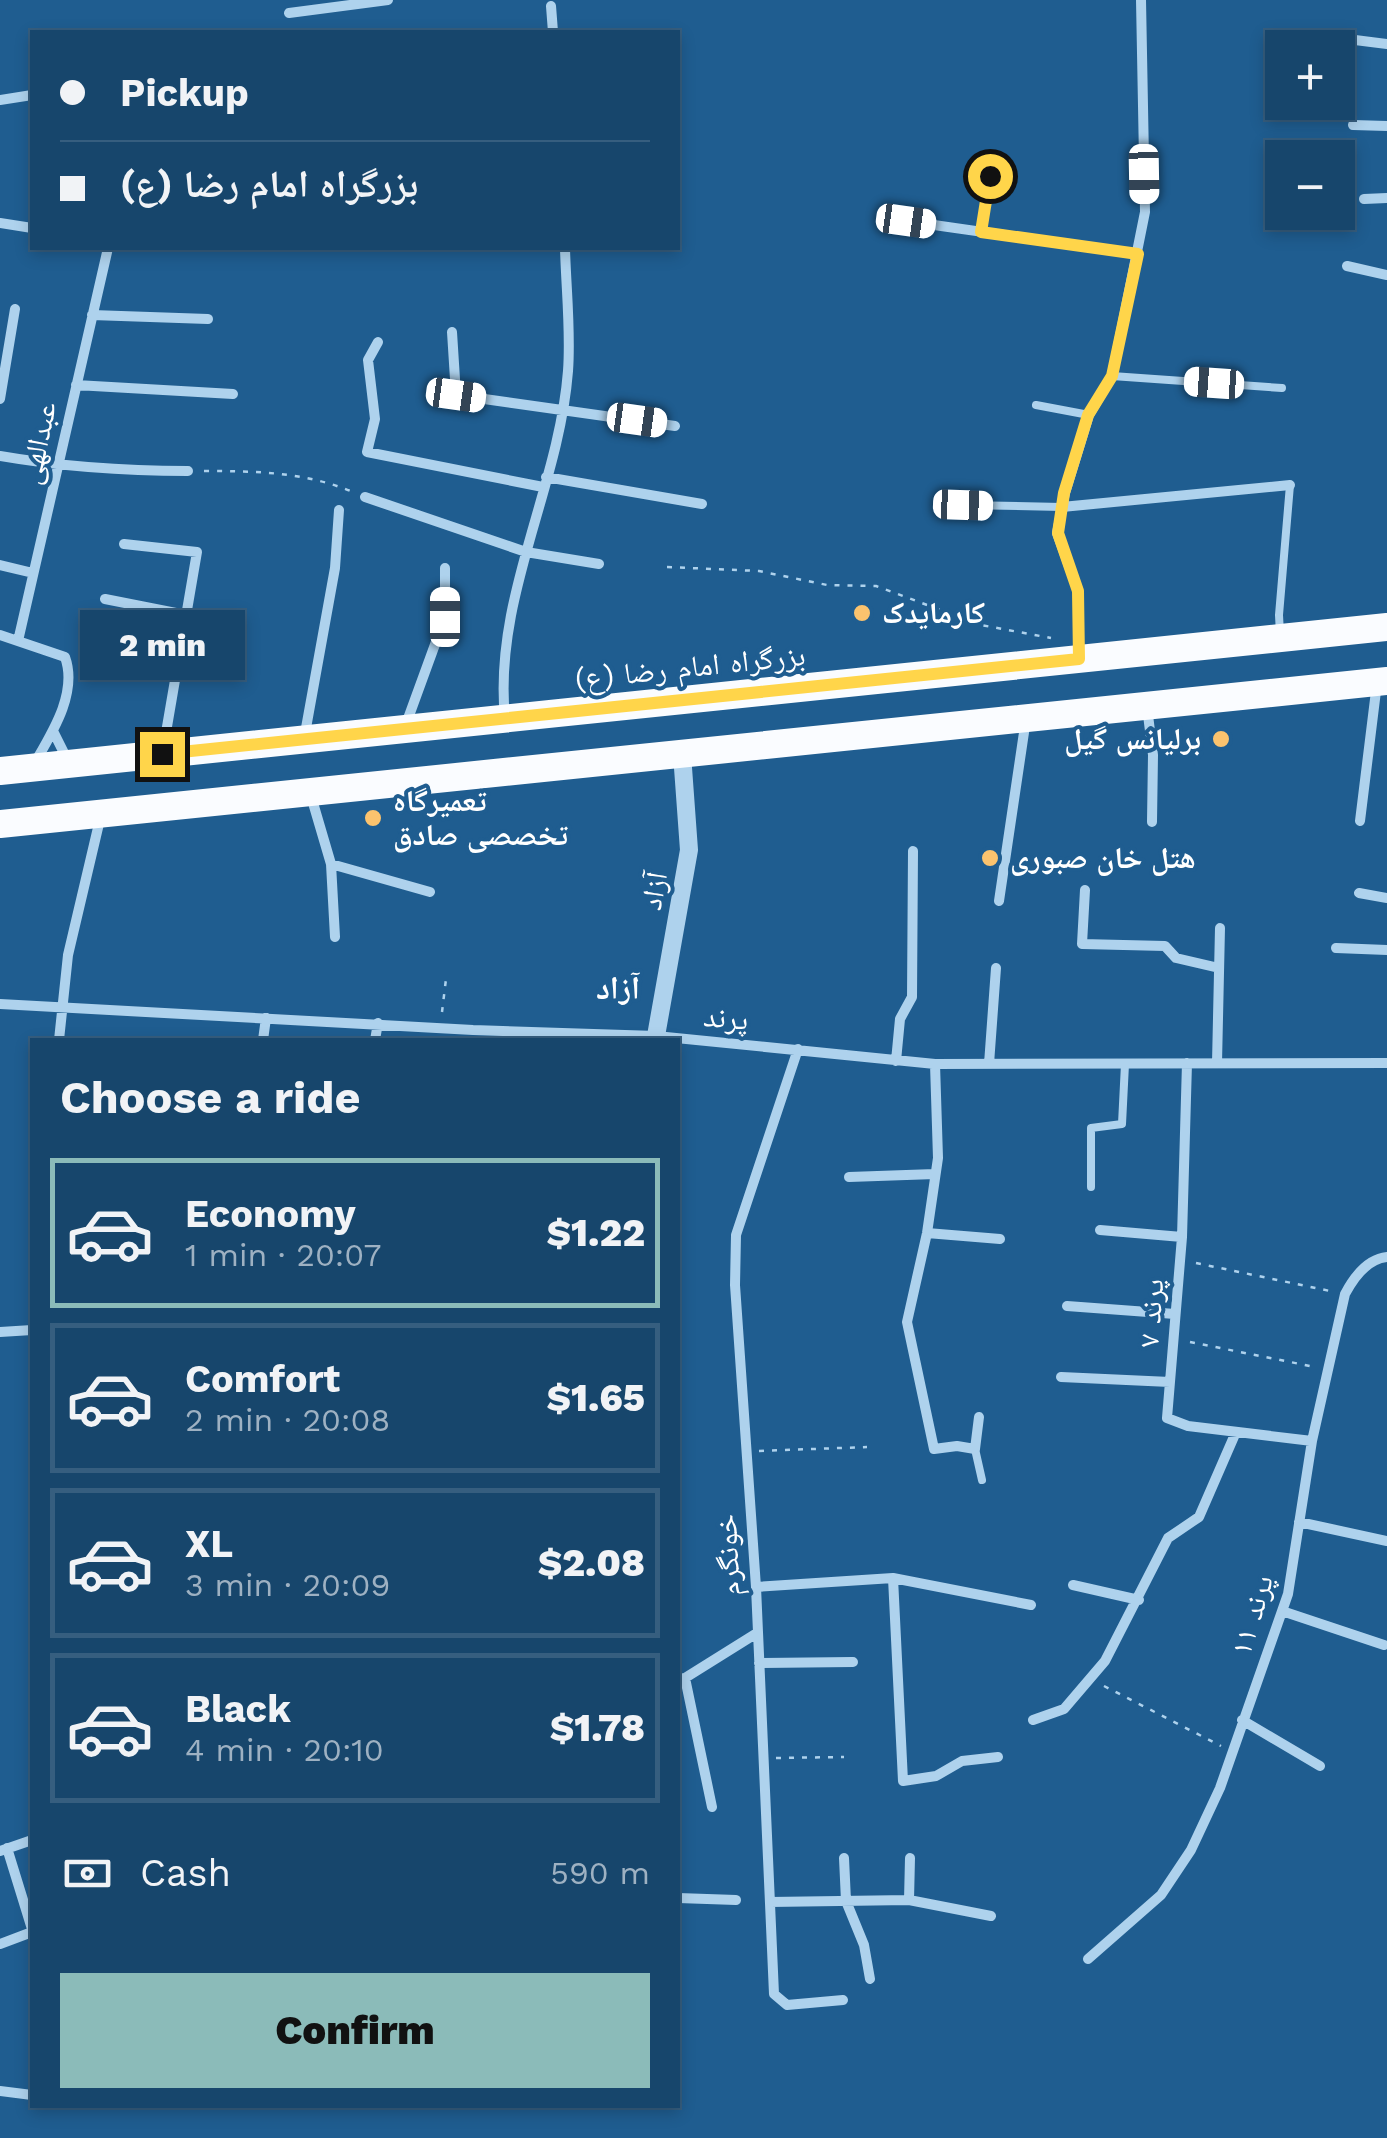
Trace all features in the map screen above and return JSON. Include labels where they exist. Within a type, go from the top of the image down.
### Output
[{"type":"highway","name":"بزرگراه امام رضا (ع)","points":[[0,771],[505,719],[1079,652],[1387,628]]},
{"type":"highway","points":[[0,824],[1382,681]]},
{"type":"street","points":[[288,13],[388,0]]},
{"type":"street","points":[[1079,652],[1078,591],[1058,533],[1088,415],[1112,376],[1145,212],[1140,0]]},
{"type":"street","points":[[551,6],[552,30]]},
{"type":"street","points":[[1355,40],[1387,44]]},
{"type":"street","points":[[0,100],[30,95]]},
{"type":"street","points":[[1353,125],[1387,126]]},
{"type":"street","points":[[981,232],[990,176]]},
{"type":"street","points":[[1364,199],[1387,198]]},
{"type":"street","points":[[906,221],[1138,254]]},
{"type":"street","points":[[0,223],[30,228]]},
{"type":"street","name":"عبدالهی","points":[[18,640],[108,250]]},
{"type":"street","points":[[505,719],[502,692],[513,601],[562,410],[568,370],[565,250]]},
{"type":"street","points":[[1347,266],[1387,275]]},
{"type":"street","points":[[0,399],[15,309]]},
{"type":"street","points":[[92,315],[208,319]]},
{"type":"street","points":[[452,332],[456,395],[675,426]]},
{"type":"street","points":[[378,342],[368,360],[375,419],[366,452],[702,504]]},
{"type":"street","points":[[76,384],[232,394]]},
{"type":"street","points":[[0,456],[122,472],[188,470]]},
{"type":"street","points":[[1062,508],[1290,485]]},
{"type":"street","points":[[365,497],[526,552],[599,564]]},
{"type":"street","points":[[303,740],[335,568],[339,510]]},
{"type":"street","points":[[124,544],[197,552],[162,754]]},
{"type":"street","points":[[0,565],[33,573]]},
{"type":"street","points":[[404,730],[445,617],[445,568]]},
{"type":"street","points":[[104,599],[186,616]]},
{"type":"street","points":[[0,635],[65,657],[71,674],[53,731],[32,768]]},
{"type":"street","points":[[128,659],[177,669]]},
{"type":"street","points":[[1360,821],[1373,711],[1382,681]]},
{"type":"street","points":[[1147,706],[1153,755],[1152,822]]},
{"type":"street","points":[[1373,711],[1387,713]]},
{"type":"street","points":[[999,900],[1026,718]]},
{"type":"street","points":[[53,731],[70,764]]},
{"type":"street","name":"آزاد","points":[[656,1036],[689,850],[682,754]]},
{"type":"street","points":[[310,792],[331,864],[335,936]]},
{"type":"street","points":[[58,1038],[68,955],[102,814]]},
{"type":"street","points":[[896,1061],[900,1019],[912,997],[913,850]]},
{"type":"street","points":[[331,864],[430,892]]},
{"type":"street","points":[[1085,890],[1082,944],[1165,946],[1176,958],[1219,968]]},
{"type":"street","points":[[1359,893],[1387,898]]},
{"type":"street","points":[[1217,1063],[1220,928]]},
{"type":"street","points":[[1336,948],[1387,950]]},
{"type":"street","points":[[989,1064],[996,968]]},
{"type":"street","name":"پرند","points":[[0,1004],[378,1024],[472,1035],[676,1038]]},
{"type":"street","points":[[263,1038],[266,1018]]},
{"type":"street","points":[[375,1038],[378,1024]]},
{"type":"street","name":"پرند","points":[[680,1038],[934,1064],[1387,1063]]},
{"type":"street","name":"خونگرم","points":[[798,1050],[736,1235],[735,1285],[756,1586],[774,1994],[787,2005],[844,2000]]},
{"type":"street","name":"پرند ۷","points":[[1187,1063],[1182,1237],[1167,1418],[1188,1426],[1312,1441]]},
{"type":"street","points":[[934,1064],[936,1174],[907,1322],[934,1449],[957,1446],[975,1450],[979,1417]]},
{"type":"street","points":[[849,1177],[936,1174]]},
{"type":"street","points":[[1100,1230],[1182,1237]]},
{"type":"street","points":[[927,1233],[1000,1239]]},
{"type":"street","name":"پرند ۱۱","points":[[1088,1959],[1161,1895],[1191,1850],[1220,1788],[1282,1612],[1312,1441],[1346,1294],[1355,1274],[1380,1257],[1387,1257]]},
{"type":"street","points":[[1067,1306],[1176,1314]]},
{"type":"street","points":[[0,1332],[30,1330]]},
{"type":"street","points":[[1061,1377],[1170,1382]]},
{"type":"street","points":[[1033,1720],[1064,1709],[1105,1661],[1168,1538],[1199,1517],[1236,1432]]},
{"type":"street","points":[[1299,1522],[1387,1541]]},
{"type":"street","points":[[756,1586],[893,1578],[1031,1605]]},
{"type":"street","points":[[893,1578],[903,1781],[936,1776],[962,1761],[998,1757]]},
{"type":"street","points":[[1073,1585],[1138,1600]]},
{"type":"street","points":[[1282,1612],[1384,1645]]},
{"type":"street","points":[[712,1807],[681,1678],[758,1633]]},
{"type":"street","points":[[759,1663],[853,1662]]},
{"type":"street","points":[[1242,1720],[1320,1766]]},
{"type":"street","points":[[30,1841],[4,1849],[30,1925]]},
{"type":"street","points":[[844,1858],[846,1900],[864,1945],[870,1979]]},
{"type":"street","points":[[909,1900],[910,1858]]},
{"type":"street","points":[[680,1898],[736,1900]]},
{"type":"street","points":[[770,1902],[909,1900],[990,1916]]},
{"type":"street","points":[[0,1944],[30,1932]]},
{"type":"street","points":[[0,2091],[30,2096]]},
{"type":"lane","points":[[1112,376],[1282,388]]},
{"type":"lane","points":[[1036,405],[1088,415]]},
{"type":"lane","points":[[1280,638],[1278,614],[1290,485]]},
{"type":"lane","points":[[963,505],[1062,508]]},
{"type":"lane","points":[[1091,1188],[1091,1128],[1122,1124],[1125,1064]]},
{"type":"lane","points":[[975,1450],[982,1480]]},
{"type":"path","points":[[188,470],[270,471],[330,482],[365,497]]},
{"type":"path","points":[[668,567],[759,571],[827,584],[876,586],[981,625],[1079,652]]},
{"type":"path","points":[[440,1029],[446,979]]},
{"type":"path","points":[[1180,1260],[1346,1294]]},
{"type":"path","points":[[1174,1338],[1328,1370]]},
{"type":"path","points":[[747,1454],[789,1448],[867,1446]]},
{"type":"path","points":[[1090,1678],[1232,1751]]},
{"type":"path","points":[[764,1758],[844,1758]]},
{"type":"place","name":"کارمایدک","points":[[862,613]]},
{"type":"place","name":"برلیانس گیل","points":[[1221,739]]},
{"type":"place","name":"تعمیرگاه تخصصی صادق","points":[[373,818]]},
{"type":"place","name":"هتل خان صبوری","points":[[990,858]]},
{"type":"district","name":"آزاد","points":[[618,988]]},
{"type":"route","points":[[162,754],[1079,659],[1078,591],[1058,533],[1064,493],[1088,415],[1112,376],[1138,254],[981,232],[990,176]]}]
